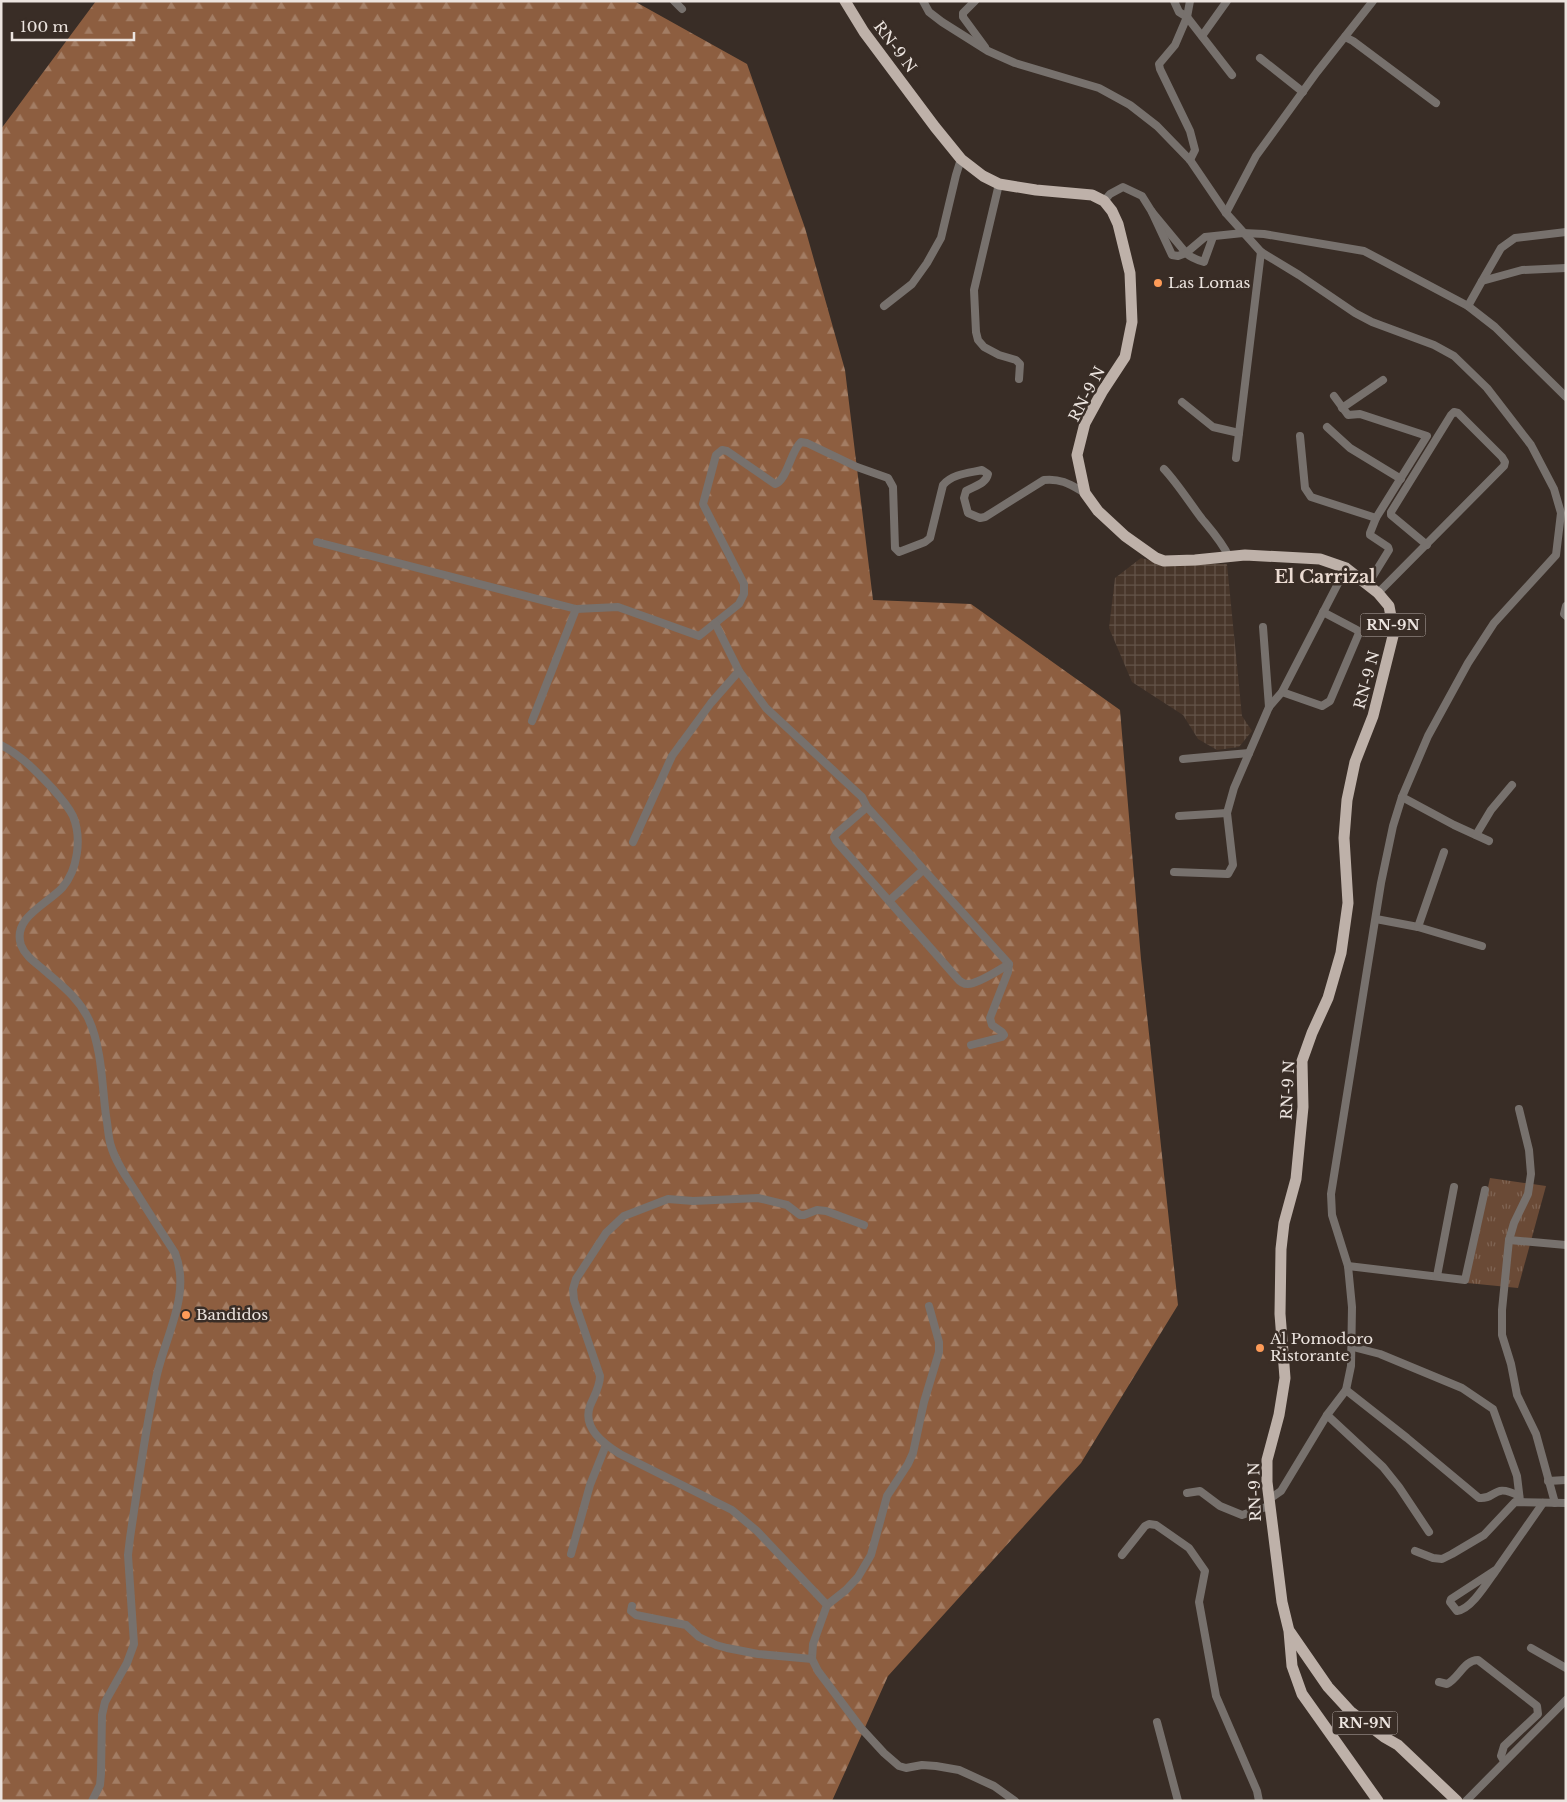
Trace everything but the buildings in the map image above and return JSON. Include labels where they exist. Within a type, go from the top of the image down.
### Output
[{"type":"main road","name":"RN-9 N","points":[[845,1],[864,32],[961,159],[983,176],[999,184],[1036,190],[1077,192],[1092,195],[1104,202],[1112,210],[1121,234],[1130,273],[1132,322],[1125,357],[1102,392],[1085,423],[1077,455],[1085,494],[1098,511],[1125,536],[1156,558],[1164,560],[1245,555],[1320,559],[1346,568],[1368,584],[1389,606],[1394,632],[1373,716],[1355,762],[1347,800],[1344,838],[1348,903],[1341,953],[1328,998],[1302,1061],[1303,1107],[1296,1179],[1284,1223],[1281,1249],[1280,1314],[1285,1378],[1279,1415],[1267,1460],[1268,1503],[1282,1602],[1289,1631]]},
{"type":"main road","name":"RN-9N","points":[[1289,1631],[1292,1666],[1302,1694],[1378,1801]]},
{"type":"main road","name":"RN-9N","points":[[1289,1631],[1328,1687],[1350,1711],[1384,1737],[1398,1745],[1456,1801]]},
{"type":"street","points":[[674,1],[682,9]]},
{"type":"street","points":[[923,1],[930,12],[942,22],[988,51],[1015,63],[1099,88],[1130,105],[1157,126],[1190,160],[1226,213],[1260,252],[1300,275],[1372,322],[1434,345],[1454,356],[1487,388],[1531,445],[1554,489],[1561,514],[1556,555],[1494,623],[1468,663],[1428,736],[1402,797],[1393,826],[1381,884],[1331,1194],[1332,1215],[1348,1266],[1352,1306],[1353,1347],[1346,1390],[1327,1416],[1280,1490],[1268,1503],[1242,1514],[1220,1506],[1200,1491],[1187,1493]]},
{"type":"street","points":[[975,1],[963,13],[963,17],[988,51]]},
{"type":"street","points":[[1174,1],[1179,12],[1187,17],[1232,75]]},
{"type":"street","points":[[1190,1],[1187,17],[1175,44],[1159,64],[1190,131],[1195,150],[1190,160]]},
{"type":"street","points":[[1202,36],[1227,1]]},
{"type":"street","points":[[1226,213],[1256,156],[1372,1]]},
{"type":"street","points":[[1345,37],[1436,103]]},
{"type":"street","points":[[1260,58],[1303,92]]},
{"type":"street","points":[[884,306],[912,284],[941,238],[961,159]]},
{"type":"street","points":[[999,184],[974,290],[976,332],[978,340],[984,347],[999,355],[1016,360],[1020,364],[1019,379]]},
{"type":"street","points":[[1104,202],[1110,194],[1123,187],[1142,196],[1152,212],[1172,255],[1178,256],[1186,253],[1205,237],[1243,234],[1264,234],[1364,251],[1468,306],[1495,327],[1566,397]]},
{"type":"street","points":[[1152,212],[1191,258],[1204,262],[1213,237]]},
{"type":"street","points":[[1468,306],[1501,248],[1515,238],[1566,232]]},
{"type":"street","points":[[1236,458],[1260,252]]},
{"type":"street","points":[[1482,280],[1522,270],[1566,268]]},
{"type":"street","points":[[1342,408],[1383,380]]},
{"type":"street","points":[[1334,396],[1348,415],[1360,414],[1427,436],[1376,518],[1370,535],[1390,550],[1368,584]]},
{"type":"street","points":[[1182,402],[1212,427],[1239,433]]},
{"type":"street","points":[[1378,593],[1427,545],[1504,466],[1505,462],[1458,413],[1454,412],[1391,512],[1391,515],[1427,545]]},
{"type":"street","points":[[1327,427],[1350,448],[1401,479]]},
{"type":"street","points":[[1300,436],[1305,488],[1311,497],[1376,518]]},
{"type":"street","points":[[317,542],[576,609],[618,608],[699,636],[739,604],[744,594],[744,584],[703,504],[716,455],[722,450],[727,451],[775,484],[781,481],[796,447],[801,442],[807,443],[857,468],[888,478],[893,486],[895,548],[899,552],[925,542],[930,538],[943,485],[953,477],[982,470],[988,474],[983,482],[966,491],[964,498],[968,513],[980,518],[985,517],[1044,480],[1054,478],[1064,481],[1085,494]]},
{"type":"street","points":[[1164,469],[1221,542],[1229,557]]},
{"type":"street","points":[[1174,872],[1228,874],[1232,870],[1227,813],[1234,788],[1269,707],[1282,692],[1346,568]]},
{"type":"street","points":[[1566,606],[1564,614],[1566,616]]},
{"type":"street","points":[[532,721],[576,609]]},
{"type":"street","points":[[1282,692],[1322,706],[1330,701],[1358,633],[1357,630],[1323,612]]},
{"type":"street","points":[[715,623],[739,671],[766,708],[862,797],[867,807],[1009,964],[1008,972],[990,1018],[992,1025],[1004,1035],[970,1045]]},
{"type":"street","points":[[1262,626],[1269,707]]},
{"type":"street","points":[[632,842],[672,756],[711,703],[739,671]]},
{"type":"street","points":[[1,745],[17,756],[45,781],[65,802],[74,818],[78,837],[76,858],[70,875],[63,887],[34,911],[22,926],[19,937],[22,947],[28,956],[82,1006],[97,1043],[110,1145],[118,1162],[175,1253],[180,1265],[181,1275],[177,1306],[156,1377],[130,1538],[128,1555],[134,1644],[127,1663],[105,1702],[102,1715],[102,1774],[100,1786],[92,1801]]},
{"type":"street","points":[[1183,759],[1249,753]]},
{"type":"street","points":[[1476,835],[1491,810],[1512,785]]},
{"type":"street","points":[[1402,797],[1490,841]]},
{"type":"street","points":[[867,807],[834,837],[962,983],[974,983],[1009,964]]},
{"type":"street","points":[[1179,816],[1227,813]]},
{"type":"street","points":[[1418,927],[1444,852]]},
{"type":"street","points":[[889,901],[923,870]]},
{"type":"street","points":[[1376,919],[1418,927],[1482,946]]},
{"type":"street","points":[[1519,1109],[1532,1174],[1528,1194],[1514,1223],[1509,1240],[1502,1310],[1503,1340],[1511,1364],[1517,1395],[1536,1434],[1554,1503]]},
{"type":"street","points":[[1437,1276],[1454,1187]]},
{"type":"street","points":[[1348,1266],[1466,1279],[1485,1190]]},
{"type":"street","points":[[827,1605],[753,1527],[732,1510],[620,1454],[606,1445],[593,1432],[589,1411],[600,1376],[574,1300],[573,1290],[576,1279],[606,1233],[624,1216],[668,1199],[693,1201],[758,1198],[787,1205],[800,1214],[804,1215],[817,1210],[826,1211],[864,1225]]},
{"type":"street","points":[[1509,1240],[1566,1245]]},
{"type":"street","points":[[929,1306],[940,1352],[924,1402],[913,1453],[887,1496],[871,1555],[858,1577],[846,1590],[827,1605],[813,1644],[812,1659],[818,1671],[861,1728],[899,1766],[906,1768],[922,1765],[959,1770],[994,1786],[1015,1801]]},
{"type":"street","points":[[1353,1347],[1380,1354],[1462,1388],[1493,1409],[1517,1476],[1519,1499]]},
{"type":"street","points":[[1346,1390],[1479,1498],[1484,1499],[1499,1490],[1509,1491],[1519,1499],[1542,1503],[1566,1503]]},
{"type":"street","points":[[1327,1416],[1383,1467],[1429,1532]]},
{"type":"street","points":[[571,1554],[590,1484],[606,1445]]},
{"type":"street","points":[[1548,1481],[1566,1480]]},
{"type":"street","points":[[1416,1551],[1433,1558],[1442,1558],[1452,1554],[1484,1534],[1519,1499]]},
{"type":"street","points":[[1497,1569],[1451,1599],[1450,1602],[1457,1611],[1472,1602],[1497,1569],[1542,1503]]},
{"type":"street","points":[[1122,1555],[1145,1526],[1149,1524],[1156,1525],[1189,1548],[1205,1572],[1200,1602],[1216,1696],[1258,1791],[1259,1801]]},
{"type":"street","points":[[632,1606],[631,1611],[636,1615],[686,1625],[699,1637],[716,1645],[758,1654],[812,1659]]},
{"type":"street","points":[[1531,1648],[1566,1668]]},
{"type":"street","points":[[1439,1682],[1448,1684],[1452,1682],[1469,1662],[1478,1660],[1537,1706],[1538,1714],[1504,1746],[1502,1756],[1504,1761]]},
{"type":"street","points":[[1466,1801],[1566,1700]]},
{"type":"street","points":[[1157,1722],[1178,1801]]},
{"type":"shaded area","points":[[1141,558],[1160,563],[1227,564],[1242,716],[1252,731],[1239,747],[1217,750],[1198,739],[1183,715],[1132,682],[1109,628],[1115,578]]},
{"type":"green space","points":[[96,1],[634,1],[747,64],[805,228],[845,370],[873,600],[971,604],[1120,710],[1141,959],[1178,1305],[1081,1463],[888,1676],[832,1801],[1,1801],[1,129]]},
{"type":"green space","points":[[1490,1178],[1546,1186],[1518,1288],[1467,1283]]},
{"type":"place","name":"Las Lomas","points":[[1158,283]]},
{"type":"place","name":"Bandidos","points":[[186,1315]]},
{"type":"place","name":"Al Pomodoro Ristorante","points":[[1260,1348]]},
{"type":"district","name":"El Carrizal","points":[[1325,577]]}]
